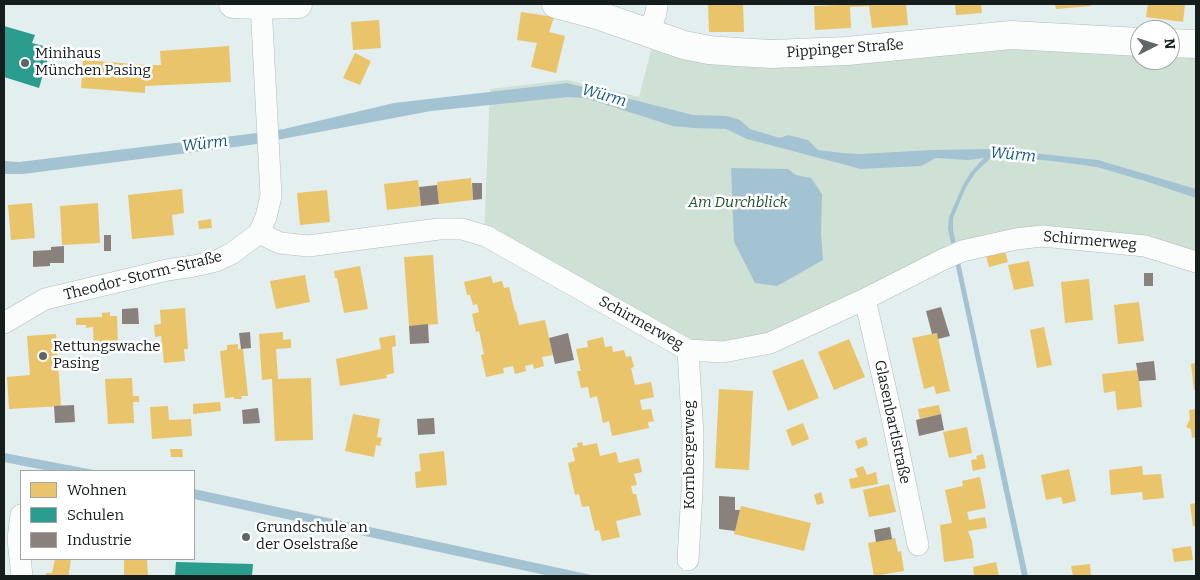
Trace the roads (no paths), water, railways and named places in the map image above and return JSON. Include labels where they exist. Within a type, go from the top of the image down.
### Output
[{"type":"main road","points":[[233,4],[298,4]]},
{"type":"main road","name":"Pippinger Straße","points":[[556,4],[649,32],[684,46],[736,52],[772,54],[847,51],[1011,35],[1130,41]]},
{"type":"main road","points":[[1180,43],[1196,44]]},
{"type":"street","points":[[259,233],[266,217],[271,196],[261,4]]},
{"type":"street","points":[[649,32],[657,4]]},
{"type":"street","name":"Schirmerweg","points":[[259,233],[280,243],[308,246],[439,229],[462,229],[486,236],[688,350],[723,352],[770,343],[865,299],[942,260],[962,252],[1016,239],[1042,236],[1145,246],[1196,262]]},
{"type":"street","name":"Theodor-Storm-Straße","points":[[4,323],[45,299],[167,270],[216,261],[231,254],[259,233]]},
{"type":"street","name":"Glasenbartlstraße","points":[[865,299],[918,545]]},
{"type":"street","name":"Kornbergerweg","points":[[688,350],[693,436],[688,560]]},
{"type":"street","points":[[20,523],[18,539],[20,558]]},
{"type":"street","points":[[20,560],[22,576]]},
{"type":"water","name":"Würm","points":[[567,83],[693,115],[727,116],[740,120],[750,129],[780,138],[788,135],[808,140],[818,150],[860,154],[994,149],[1098,160],[1196,189],[1196,198],[1097,167],[993,156],[976,172],[966,187],[953,218],[953,230],[1028,576],[1022,576],[948,229],[949,217],[963,185],[971,172],[984,158],[968,160],[936,158],[921,166],[861,169],[747,139],[726,129],[673,126],[585,98],[568,97],[431,111],[250,145],[23,174],[4,174],[4,161],[19,162],[249,134],[284,129],[394,103]]},
{"type":"water","points":[[731,168],[788,169],[796,175],[811,178],[822,194],[821,233],[823,260],[777,286],[755,283],[734,242]]},
{"type":"water","points":[[4,453],[94,470],[45,470],[4,462]]},
{"type":"water","points":[[195,489],[596,576],[550,576],[195,499]]},
{"type":"place","name":"Minihaus München Pasing","points":[[25,63]]},
{"type":"place","name":"Rettungswache Pasing","points":[[43,356]]},
{"type":"place","name":"Grundschule an der Oselstraße","points":[[246,537]]},
{"type":"park label","name":"Am Durchblick","points":[[738,203]]}]
